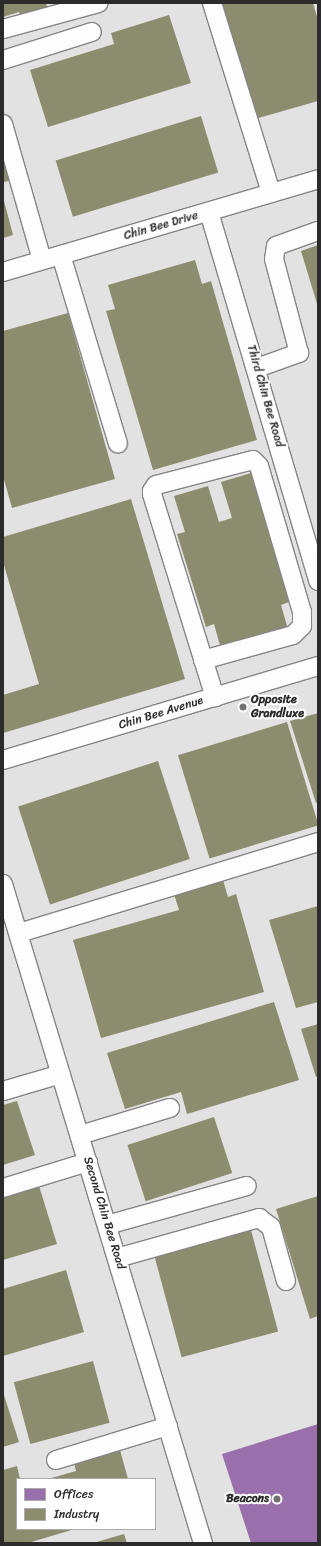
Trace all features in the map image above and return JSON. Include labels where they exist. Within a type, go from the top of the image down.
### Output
[{"type":"street","points":[[3,29],[99,3]]},
{"type":"street","points":[[212,3],[271,192]]},
{"type":"street","points":[[3,60],[92,32]]},
{"type":"street","points":[[3,124],[42,260]]},
{"type":"street","name":"Chin Bee Drive","points":[[3,272],[318,179]]},
{"type":"street","name":"Third Chin Bee Road","points":[[209,212],[257,368],[311,531],[318,581]]},
{"type":"street","points":[[257,368],[299,353],[274,259],[276,246],[318,232]]},
{"type":"street","points":[[61,255],[118,444]]},
{"type":"street","points":[[203,660],[293,635],[302,626],[302,612],[259,466],[253,460],[156,486],[152,491],[203,660],[215,697]]},
{"type":"street","name":"Chin Bee Avenue","points":[[3,760],[318,666]]},
{"type":"street","points":[[19,933],[318,842]]},
{"type":"street","name":"Second Chin Bee Road","points":[[3,884],[203,1543]]},
{"type":"street","points":[[3,1091],[61,1074]]},
{"type":"street","points":[[80,1135],[170,1108]]},
{"type":"street","points":[[3,1188],[88,1162]]},
{"type":"street","points":[[107,1225],[247,1186]]},
{"type":"street","points":[[117,1258],[259,1218],[271,1227],[286,1281]]},
{"type":"street","points":[[56,1460],[168,1426]]},
{"type":"shaded area","points":[[3,3],[318,3],[318,1543],[3,1543]]},
{"type":"building: Offices","name":"Beacons","points":[[318,1424],[318,1543],[251,1543],[222,1454]]},
{"type":"building: Industry","points":[[3,3],[46,3],[49,13],[22,20],[19,12],[3,17]]},
{"type":"building: Industry","points":[[217,3],[313,3],[318,20],[318,101],[251,120]]},
{"type":"building: Industry","points":[[169,15],[191,83],[48,127],[30,70],[114,44],[111,33]]},
{"type":"building: Industry","points":[[201,116],[218,172],[73,217],[56,160]]},
{"type":"building: Industry","points":[[3,158],[9,181],[3,182]]},
{"type":"building: Industry","points":[[3,197],[13,235],[3,238]]},
{"type":"building: Industry","points":[[318,245],[318,307],[301,251]]},
{"type":"building: Industry","points":[[195,260],[202,284],[211,281],[257,440],[153,470],[106,311],[115,309],[108,285]]},
{"type":"building: Industry","points":[[68,313],[115,479],[12,508],[3,476],[3,331]]},
{"type":"building: Industry","points":[[258,471],[297,599],[281,605],[288,629],[221,649],[214,624],[206,627],[177,534],[185,532],[174,496],[208,486],[219,522],[232,518],[221,482]]},
{"type":"building: Industry","points":[[131,499],[185,679],[3,733],[3,695],[39,684],[3,562],[3,537]]},
{"type":"building: Industry","points":[[318,713],[318,802],[316,803],[290,721]]},
{"type":"building: Industry","points":[[287,722],[318,825],[210,859],[178,755]]},
{"type":"building: Industry","points":[[158,761],[190,859],[50,904],[18,806]]},
{"type":"building: Industry","points":[[223,880],[228,897],[236,894],[264,992],[101,1038],[73,940],[179,910],[174,894]]},
{"type":"building: Industry","points":[[318,906],[318,1002],[296,1008],[269,920]]},
{"type":"building: Industry","points":[[274,1002],[299,1080],[187,1114],[181,1092],[125,1109],[107,1053]]},
{"type":"building: Industry","points":[[318,1024],[318,1076],[316,1077],[301,1029]]},
{"type":"building: Industry","points":[[17,1101],[35,1155],[3,1165],[3,1105]]},
{"type":"building: Industry","points":[[214,1117],[232,1173],[146,1201],[127,1145]]},
{"type":"building: Industry","points":[[39,1186],[57,1244],[3,1260],[3,1197]]},
{"type":"building: Industry","points":[[318,1196],[318,1316],[310,1319],[276,1209]]},
{"type":"building: Industry","points":[[251,1230],[278,1331],[182,1357],[154,1256]]},
{"type":"building: Industry","points":[[66,1270],[84,1332],[3,1356],[3,1289]]},
{"type":"building: Industry","points":[[93,1361],[110,1423],[30,1444],[14,1382]]},
{"type":"building: Industry","points":[[3,1392],[19,1442],[3,1447]]},
{"type":"building: Industry","points":[[120,1450],[128,1478],[52,1478],[76,1471],[74,1463]]},
{"type":"building: Industry","points":[[17,1466],[20,1478],[16,1478],[16,1530],[72,1530],[28,1543],[3,1543],[3,1470]]},
{"type":"building: Industry","points":[[124,1534],[127,1543],[93,1543]]},
{"type":"place","name":"Opposite Grandluxe","points":[[243,707]]},
{"type":"place","name":"Beacons","points":[[277,1499]]}]
